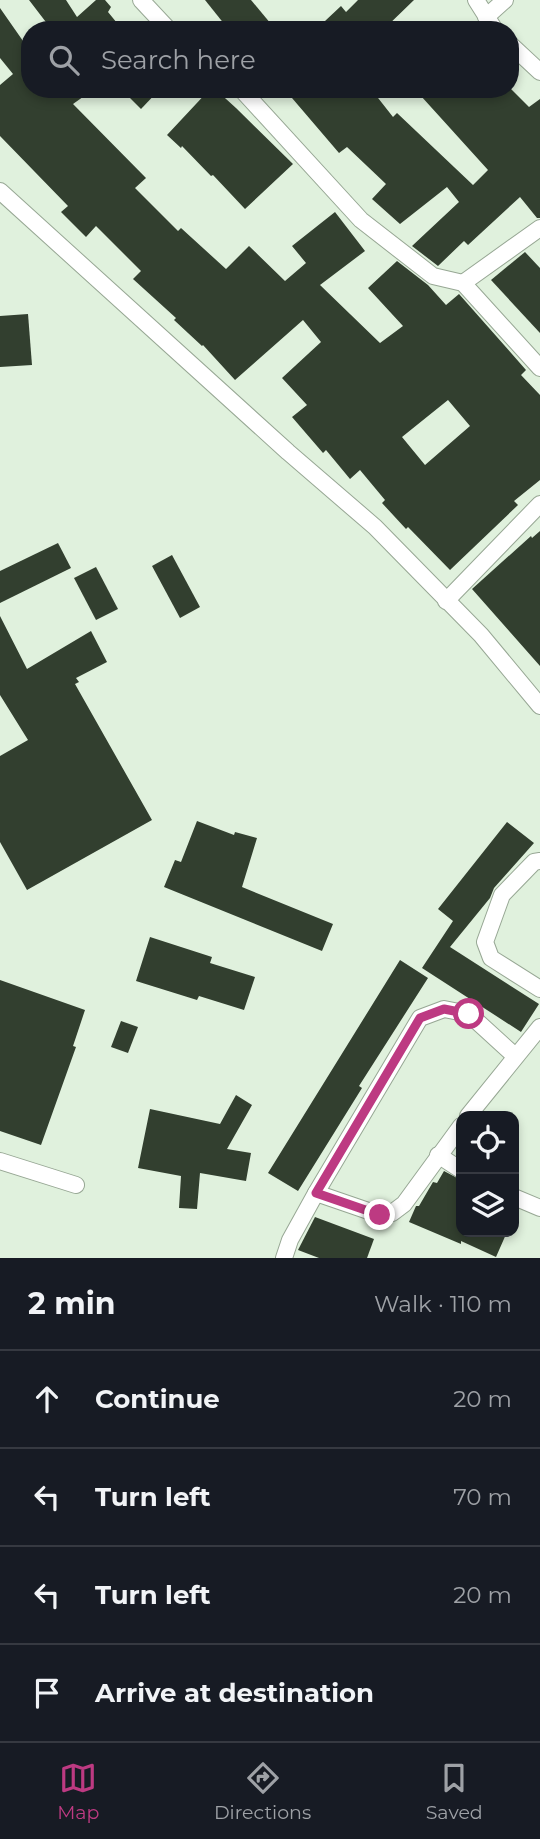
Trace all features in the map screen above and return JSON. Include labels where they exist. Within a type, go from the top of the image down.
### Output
[{"type":"street","points":[[141,0],[161,21]]},
{"type":"street","points":[[476,0],[490,21]]},
{"type":"street","points":[[492,21],[505,0]]},
{"type":"street","points":[[519,52],[540,72]]},
{"type":"street","points":[[249,98],[361,220],[433,276],[463,283],[540,368]]},
{"type":"street","points":[[0,191],[288,452],[375,527],[481,635],[540,706]]},
{"type":"street","points":[[463,283],[540,228]]},
{"type":"street","points":[[446,601],[540,504]]},
{"type":"street","points":[[540,861],[534,862],[502,895],[485,942],[491,958],[540,989]]},
{"type":"street","points":[[284,1258],[289,1240],[420,1018],[444,1009],[469,1014],[515,1055]]},
{"type":"street","points":[[472,1111],[540,1027]]},
{"type":"street","points":[[316,1193],[380,1215],[391,1213],[404,1204],[456,1132]]},
{"type":"street","points":[[438,1155],[456,1167]]},
{"type":"street","points":[[0,1161],[76,1185]]},
{"type":"street","points":[[519,1199],[540,1208]]},
{"type":"building","points":[[29,0],[66,0],[77,17],[96,0],[105,0],[111,7],[108,12],[115,21],[45,21]]},
{"type":"building","points":[[205,0],[251,0],[268,21],[222,21]]},
{"type":"building","points":[[358,0],[414,0],[392,21],[325,21],[341,6],[346,12]]},
{"type":"building","points":[[0,8],[21,38],[21,98],[81,98],[73,104],[146,178],[135,188],[178,231],[181,228],[226,269],[249,246],[285,281],[306,263],[292,246],[335,212],[365,251],[320,285],[380,343],[403,326],[368,288],[397,261],[428,285],[446,305],[459,294],[526,370],[521,375],[540,395],[540,480],[514,501],[518,505],[450,570],[382,503],[385,500],[360,470],[350,479],[326,450],[323,453],[292,417],[307,405],[282,378],[321,342],[303,320],[235,380],[203,345],[174,320],[176,318],[133,279],[141,271],[96,226],[86,237],[61,212],[68,206],[0,136],[0,85],[13,74],[0,58]],"holes":[[[448,400],[470,426],[425,465],[402,437]]]},
{"type":"building","points":[[519,97],[529,107],[540,99],[540,218],[537,218],[520,197],[468,245],[464,241],[438,266],[412,246],[459,202],[447,187],[400,224],[372,199],[386,184],[347,147],[339,153],[292,98],[378,98],[393,117],[397,113],[473,185],[488,170],[423,98]]},
{"type":"building","points":[[130,98],[151,98],[141,109]]},
{"type":"building","points":[[202,98],[225,98],[293,164],[245,209],[213,175],[167,135]]},
{"type":"building","points":[[525,252],[540,268],[540,333],[491,280]]},
{"type":"building","points":[[28,314],[32,365],[0,367],[0,316]]},
{"type":"building","points":[[540,531],[540,666],[472,589]]},
{"type":"building","points":[[58,543],[71,568],[0,603],[0,571]]},
{"type":"building","points":[[172,555],[200,607],[180,618],[152,566]]},
{"type":"building","points":[[96,567],[118,609],[96,620],[74,578]]},
{"type":"building","points":[[0,616],[27,669],[91,631],[107,662],[76,678],[79,682],[75,684],[152,820],[27,890],[0,842],[0,756],[28,740],[0,695]]},
{"type":"building","points":[[197,821],[234,835],[235,832],[257,838],[242,887],[333,924],[322,951],[164,887],[175,860],[181,862]]},
{"type":"building","points":[[507,822],[534,843],[494,888],[490,898],[450,947],[539,1004],[521,1032],[422,968],[453,921],[438,909]]},
{"type":"building","points":[[150,937],[212,957],[210,963],[255,977],[244,1010],[199,996],[197,1000],[136,981]]},
{"type":"building","points":[[400,960],[428,978],[359,1086],[362,1088],[298,1191],[268,1173]]},
{"type":"building","points":[[0,980],[85,1010],[73,1046],[76,1047],[41,1145],[0,1131]]},
{"type":"building","points":[[121,1021],[138,1027],[128,1053],[111,1047]]},
{"type":"building","points":[[236,1095],[252,1105],[227,1149],[251,1153],[246,1181],[200,1173],[197,1209],[179,1208],[181,1176],[138,1168],[150,1109],[220,1124]]},
{"type":"building","points":[[444,1171],[456,1177],[456,1237],[505,1237],[496,1257],[409,1222],[416,1206],[419,1206],[433,1182],[437,1183]]},
{"type":"building","points":[[315,1217],[374,1239],[367,1258],[319,1258],[298,1250]]},
{"type":"route","points":[[380,1215],[316,1193],[420,1018],[444,1009],[469,1014]]}]
